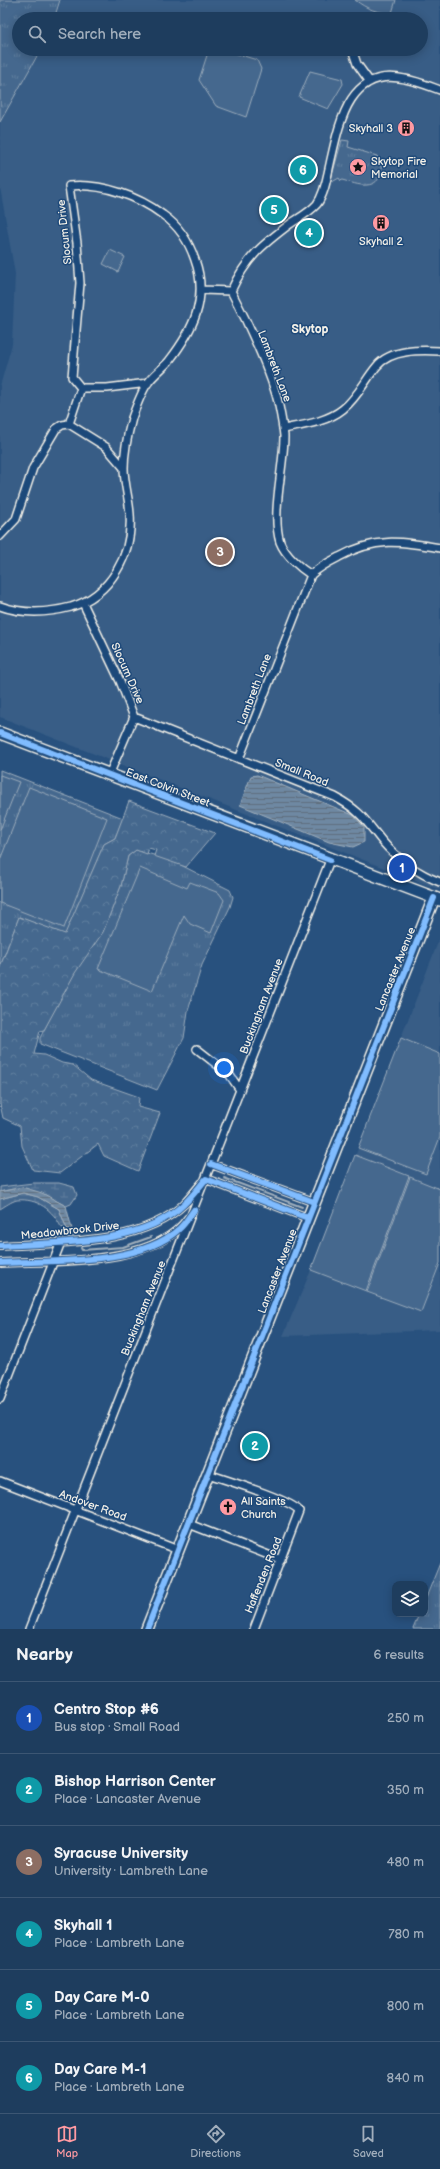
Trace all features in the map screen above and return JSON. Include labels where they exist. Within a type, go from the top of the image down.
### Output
[{"type":"street","points":[[355,56],[358,64],[370,82]]},
{"type":"street","points":[[202,290],[231,291],[239,273],[253,253],[317,204],[324,187],[341,119],[346,106],[355,94],[370,82],[389,77],[405,79],[440,90]]},
{"type":"street","name":"Slocum Drive","points":[[0,606],[27,611],[49,612],[83,603],[110,580],[123,560],[128,547],[130,513],[124,468],[132,418],[148,383],[168,362],[190,330],[202,290],[197,266],[190,245],[167,218],[149,205],[130,196],[88,186],[70,186],[77,242],[80,283],[72,377],[81,388]]},
{"type":"street","name":"Lambreth Lane","points":[[231,291],[266,368],[279,404],[283,429],[278,532],[284,549],[303,570],[311,576],[239,759]]},
{"type":"street","points":[[283,429],[311,424],[343,410],[352,401],[377,365],[388,358],[400,353],[417,350],[440,351]]},
{"type":"street","points":[[69,424],[81,388],[107,388],[148,383]]},
{"type":"street","points":[[0,536],[16,520],[21,508],[26,483],[41,452],[56,429],[62,425],[69,424],[106,447],[124,468]]},
{"type":"street","points":[[311,576],[318,568],[343,554],[369,543],[398,541],[440,548]]},
{"type":"street","name":"Slocum Drive","points":[[83,603],[120,681],[134,717],[109,775]]},
{"type":"street","name":"Small Road","points":[[134,717],[321,790],[348,805],[370,824],[383,842],[406,864],[440,882]]},
{"type":"street","name":"East Colvin Street","points":[[0,733],[330,860],[437,899]]},
{"type":"street","name":"Buckingham Avenue","points":[[28,1629],[194,1210],[330,860]]},
{"type":"street","name":"Lancaster Avenue","points":[[147,1629],[314,1202],[437,899]]},
{"type":"street","points":[[197,1050],[229,1074],[240,1090]]},
{"type":"street","points":[[211,1164],[314,1202]]},
{"type":"street","points":[[206,1179],[308,1218]]},
{"type":"street","name":"Meadowbrook Drive","points":[[0,1246],[105,1238],[145,1228],[184,1205],[206,1179]]},
{"type":"street","points":[[0,1263],[116,1256],[140,1250],[165,1239],[178,1230],[194,1210]]},
{"type":"street","points":[[0,1399],[61,1242]]},
{"type":"street","name":"Haffenden Road","points":[[208,1474],[282,1500],[298,1508],[300,1513],[254,1629]]},
{"type":"street","name":"Andover Road","points":[[0,1481],[178,1550]]},
{"type":"street","points":[[189,1524],[281,1560]]},
{"type":"shaded area","points":[[61,0],[440,0],[440,890],[0,717],[0,386],[12,344],[15,274],[0,187],[0,122],[37,56],[428,56],[428,12],[57,12]]},
{"type":"shaded area","points":[[257,775],[353,815],[364,827],[364,842],[353,847],[329,842],[240,805],[251,776]]},
{"type":"shaded area","points":[[440,937],[440,1330],[283,1336],[311,1270]]},
{"type":"shaded area","points":[[22,1187],[42,1193],[66,1206],[72,1229],[67,1229],[59,1209],[38,1197],[23,1193],[0,1199],[0,1192]]},
{"type":"green space","points":[[0,0],[60,0],[56,12],[12,12],[12,56],[37,56],[0,122]]},
{"type":"green space","points":[[355,0],[396,0],[392,12],[372,10]]},
{"type":"green space","points":[[207,56],[244,56],[257,60],[261,69],[246,117],[216,106],[199,80]]},
{"type":"green space","points":[[310,71],[342,79],[343,84],[328,109],[299,97]]},
{"type":"green space","points":[[342,140],[349,141],[348,147],[377,156],[381,165],[381,174],[376,182],[361,185],[341,181],[339,178],[332,182],[331,179]]},
{"type":"green space","points":[[110,250],[125,257],[118,272],[103,264]]},
{"type":"green space","points":[[0,770],[123,818],[115,838],[104,844],[65,935],[19,917],[0,967]]},
{"type":"green space","points":[[0,775],[19,782],[0,830]]},
{"type":"green space","points":[[29,787],[107,818],[64,928],[0,903],[0,860]]},
{"type":"green space","points":[[129,801],[215,833],[186,867],[154,856],[156,850],[149,848],[147,854],[136,850],[128,856],[121,886],[103,932],[75,973],[44,1030],[40,1031],[34,1054],[44,1055],[62,1063],[73,1065],[91,1080],[139,1097],[138,1107],[160,1113],[138,1171],[104,1156],[98,1144],[60,1173],[33,1170],[22,1146],[20,1126],[3,1118],[0,1104],[0,967],[19,917],[65,934],[104,844],[115,838]]},
{"type":"green space","points":[[136,850],[171,860],[230,890],[233,897],[230,907],[202,965],[188,1011],[184,1038],[157,1090],[40,1044],[40,1038],[71,979],[86,954],[103,932],[121,886],[128,856]]},
{"type":"green space","points":[[140,868],[187,888],[190,882],[219,893],[224,900],[211,933],[190,924],[184,915],[152,991],[98,969]]},
{"type":"green space","points":[[401,1038],[440,1054],[440,1137],[426,1174],[358,1148]]},
{"type":"green space","points":[[355,1155],[409,1176],[366,1291],[311,1270]]},
{"type":"green space","points":[[410,1177],[440,1189],[440,1263],[421,1312],[367,1292]]},
{"type":"green space","points":[[33,1183],[59,1183],[74,1187],[77,1195],[71,1204],[66,1206],[50,1198],[26,1190],[17,1189],[0,1192],[0,1187]]},
{"type":"green space","points":[[23,1193],[38,1197],[59,1209],[67,1229],[61,1227],[54,1215],[38,1203],[17,1200],[0,1209],[0,1199]]},
{"type":"green space","points":[[440,1563],[440,1629],[413,1629],[418,1617],[428,1617],[428,1593]]},
{"type":"waterway","points":[[224,1178],[302,1207]]},
{"type":"waterway","points":[[81,1248],[82,1250],[123,1247],[151,1237]]},
{"type":"cycle path","points":[[0,733],[330,860]]},
{"type":"cycle path","points":[[147,1629],[434,898]]},
{"type":"cycle path","points":[[211,1164],[314,1202]]},
{"type":"cycle path","points":[[0,1246],[97,1239],[122,1235],[145,1228],[166,1218],[184,1204],[206,1179],[308,1218]]},
{"type":"cycle path","points":[[0,1263],[94,1259],[141,1250],[162,1241],[179,1229],[194,1210]]},
{"type":"place","name":"Skyhall 3","points":[[406,128]]},
{"type":"place","name":"Skytop Fire Memorial","points":[[358,167]]},
{"type":"place","name":"Day Care M-1","points":[[303,170]]},
{"type":"place","name":"Day Care M-0","points":[[274,210]]},
{"type":"place","name":"Skyhall 2","points":[[381,223]]},
{"type":"place","name":"Skyhall 1","points":[[309,233]]},
{"type":"place","name":"Syracuse University","points":[[220,552]]},
{"type":"place","name":"Centro Stop #6","points":[[402,868]]},
{"type":"place","name":"Bishop Harrison Center","points":[[255,1446]]},
{"type":"place","name":"All Saints Church","points":[[228,1507]]},
{"type":"district","name":"Skytop","points":[[310,329]]}]
